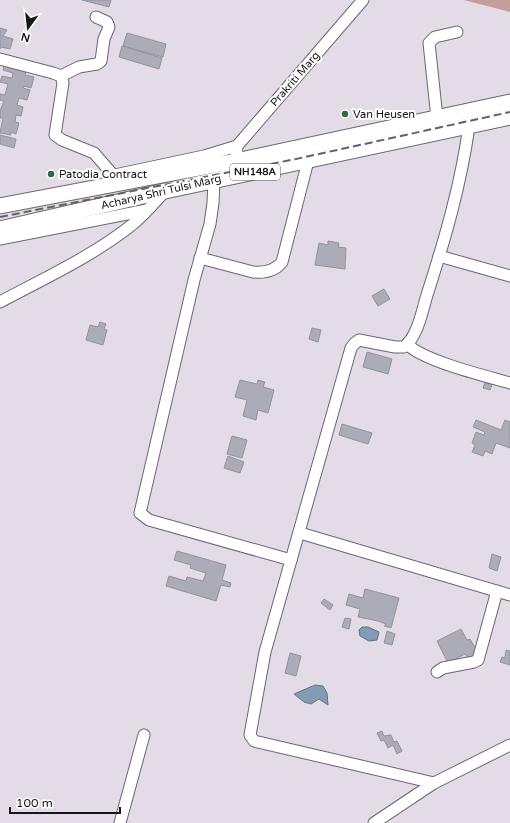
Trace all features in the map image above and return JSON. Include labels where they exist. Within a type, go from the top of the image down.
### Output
[{"type":"highway","name":"Acharya Shri Tulsi Marg","points":[[0,206],[118,179],[238,161],[510,102]]},
{"type":"highway","name":"Acharya Shri Tulsi Marg","points":[[0,229],[214,181],[238,161],[308,160],[510,118]]},
{"type":"street","name":"Prakriti Marg","points":[[238,161],[363,0]]},
{"type":"street","points":[[0,59],[61,76],[79,67],[97,64],[101,60],[103,44],[109,25],[107,22],[96,17]]},
{"type":"street","points":[[437,118],[429,43],[435,37],[457,32]]},
{"type":"street","points":[[61,76],[63,83],[55,135],[62,140],[94,153],[118,179]]},
{"type":"street","points":[[434,783],[250,739],[265,652],[354,344],[359,340],[395,347],[404,347],[413,335],[440,256],[462,174],[469,126]]},
{"type":"street","points":[[200,258],[253,272],[272,270],[279,265],[282,262],[295,216],[308,160]]},
{"type":"street","points":[[214,181],[212,216],[200,258],[140,513],[150,520],[291,560]]},
{"type":"street","points":[[0,302],[101,247],[134,223],[165,191]]},
{"type":"street","points":[[0,239],[147,210]]},
{"type":"street","points":[[440,256],[510,276]]},
{"type":"street","points":[[407,344],[418,352],[433,358],[510,383]]},
{"type":"street","points":[[300,533],[510,595]]},
{"type":"street","points":[[437,672],[443,668],[478,660],[497,591]]},
{"type":"street","points":[[120,823],[144,735]]},
{"type":"street","points":[[374,823],[434,783],[510,745]]},
{"type":"shaded area","points":[[464,0],[510,0],[510,12]]},
{"type":"water","points":[[362,627],[368,627],[379,632],[377,640],[369,641],[360,636],[359,630]]},
{"type":"water","points":[[315,685],[323,686],[327,693],[328,705],[319,699],[311,704],[304,702],[294,694]]},
{"type":"building","points":[[82,0],[111,0],[109,7]]},
{"type":"building","points":[[0,28],[7,30],[3,36],[13,39],[10,49],[1,47],[0,49]]},
{"type":"building","points":[[127,33],[166,44],[163,57],[123,46]]},
{"type":"building","points":[[122,46],[162,58],[159,69],[119,57]]},
{"type":"building","points":[[5,63],[27,69],[25,75],[34,77],[31,88],[24,86],[23,88],[30,90],[27,100],[19,98],[17,105],[23,107],[21,116],[16,115],[15,122],[19,123],[16,134],[11,132],[11,135],[0,133],[3,118],[0,118],[0,111],[4,101],[0,100],[0,94],[5,95],[8,84],[0,82],[2,76],[12,78],[13,73],[3,70]]},
{"type":"building","points":[[0,135],[16,139],[14,148],[0,144]]},
{"type":"building","points":[[328,241],[339,243],[338,247],[346,248],[345,269],[315,265],[319,243],[328,245]]},
{"type":"building","points":[[384,289],[390,299],[378,306],[372,296]]},
{"type":"building","points":[[100,322],[106,324],[104,329],[107,330],[103,345],[86,340],[90,325],[98,327]]},
{"type":"building","points":[[312,328],[321,330],[318,342],[309,339]]},
{"type":"building","points":[[367,352],[392,359],[388,374],[363,367]]},
{"type":"building","points":[[240,380],[257,384],[258,380],[265,382],[263,387],[274,390],[268,413],[258,410],[256,420],[243,416],[247,400],[235,397]]},
{"type":"building","points":[[485,382],[492,385],[490,390],[483,388]]},
{"type":"building","points":[[476,420],[501,430],[505,420],[510,422],[510,448],[496,443],[492,454],[485,451],[483,456],[472,452],[475,445],[472,443],[476,432],[484,435],[485,432],[473,427]]},
{"type":"building","points":[[342,424],[372,433],[368,444],[339,435]]},
{"type":"building","points":[[232,436],[247,440],[242,458],[227,454]]},
{"type":"building","points":[[228,456],[244,462],[240,473],[224,468]]},
{"type":"building","points":[[177,551],[226,565],[222,580],[231,583],[230,587],[221,585],[216,601],[166,586],[169,576],[186,581],[187,577],[203,581],[206,573],[190,568],[191,565],[174,560]]},
{"type":"building","points":[[492,554],[501,557],[497,571],[489,568]]},
{"type":"building","points":[[365,589],[399,598],[391,628],[384,626],[386,624],[378,621],[358,617],[360,609],[346,605],[349,594],[363,598]]},
{"type":"building","points":[[324,599],[333,605],[330,610],[321,603]]},
{"type":"building","points":[[345,618],[351,619],[349,629],[342,627]]},
{"type":"building","points":[[461,629],[467,640],[470,639],[478,653],[468,658],[465,654],[448,663],[437,641]]},
{"type":"building","points":[[387,631],[395,634],[392,645],[384,643]]},
{"type":"building","points":[[506,650],[510,651],[510,665],[500,662],[502,657],[505,658]]},
{"type":"building","points":[[290,653],[301,656],[296,676],[285,673]]},
{"type":"building","points":[[382,731],[384,736],[391,735],[394,742],[397,741],[402,751],[397,754],[393,745],[388,748],[384,740],[381,741],[377,733]]},
{"type":"railway","points":[[0,217],[296,159],[510,112]]},
{"type":"place","name":"Van Heusen","points":[[345,114]]},
{"type":"place","name":"Patodia Contract","points":[[51,174]]}]
